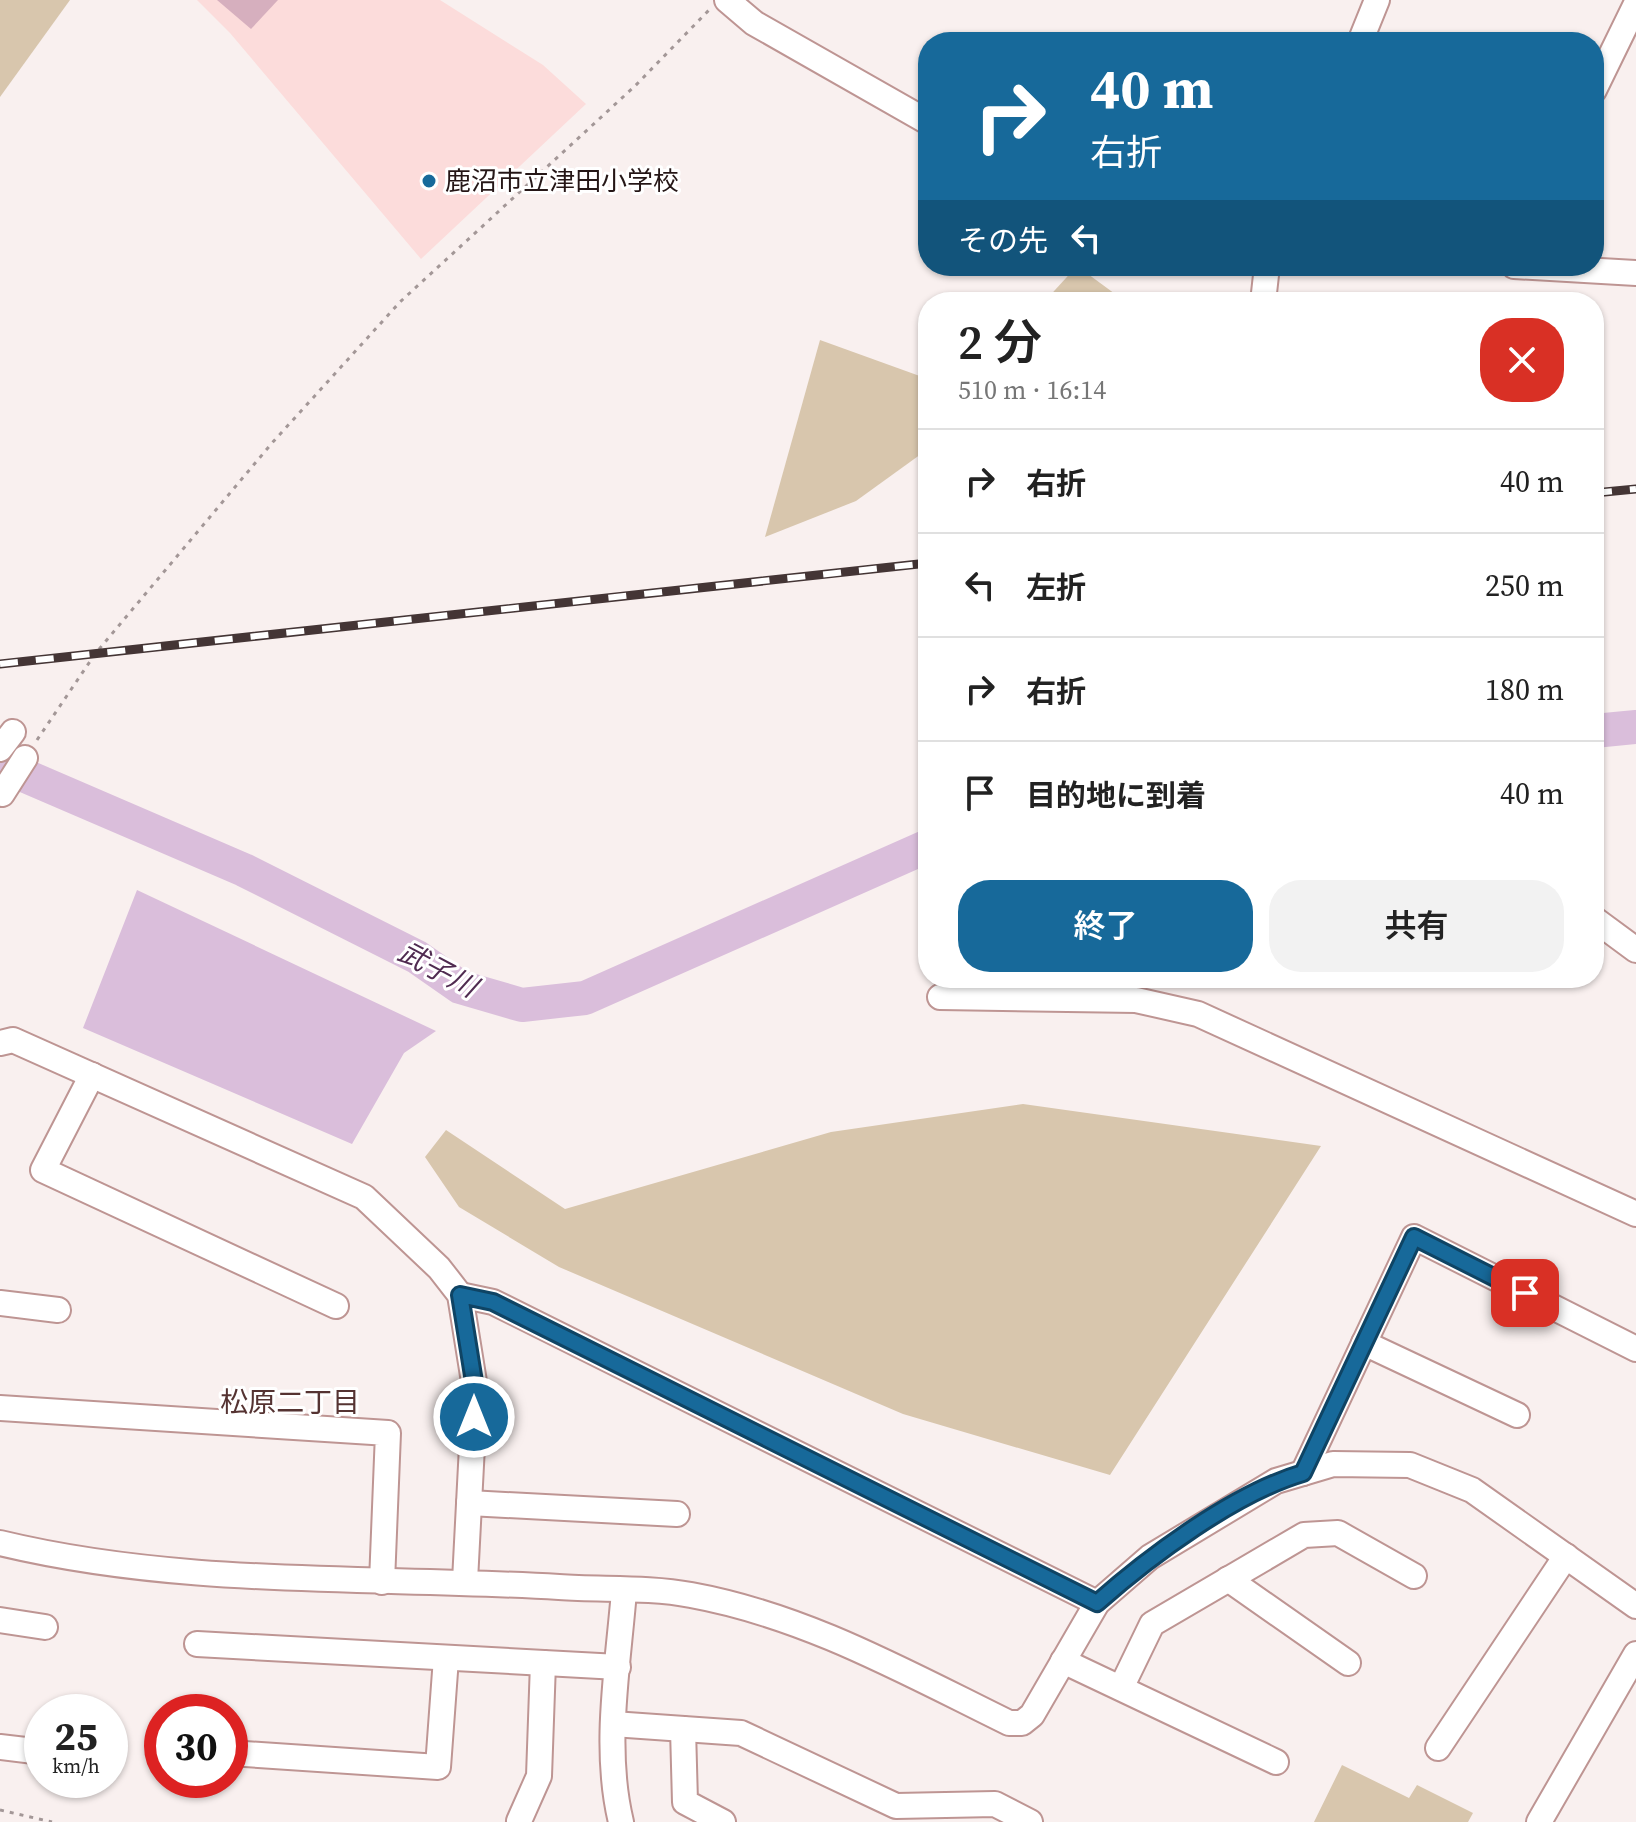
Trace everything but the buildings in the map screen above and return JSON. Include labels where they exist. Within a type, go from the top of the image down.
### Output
[{"type":"street","points":[[727,0],[754,23],[795,48],[918,116]]},
{"type":"street","points":[[1364,32],[1377,0]]},
{"type":"street","points":[[1604,70],[1636,4]]},
{"type":"street","points":[[1604,271],[1636,273]]},
{"type":"street","points":[[2,794],[25,758]]},
{"type":"street","points":[[1604,926],[1636,950]]},
{"type":"street","points":[[940,997],[1136,1000],[1198,1014],[1636,1214]]},
{"type":"street","points":[[0,1043],[13,1040],[364,1197],[414,1242],[460,1295],[475,1388],[465,1581]]},
{"type":"street","points":[[92,1075],[43,1170],[336,1306]]},
{"type":"street","points":[[1303,1473],[1414,1237],[1636,1349]]},
{"type":"street","points":[[460,1295],[493,1302],[1097,1603]]},
{"type":"street","points":[[0,1303],[58,1310]]},
{"type":"street","points":[[1364,1343],[1517,1415]]},
{"type":"street","points":[[0,1408],[388,1433],[382,1582]]},
{"type":"street","points":[[0,1543],[43,1553],[153,1568],[382,1582],[465,1581],[687,1594],[760,1610],[837,1638],[1009,1723],[1022,1723],[1032,1715],[1097,1603],[1150,1557],[1276,1481],[1333,1464],[1410,1465],[1472,1490],[1636,1606]]},
{"type":"street","points":[[469,1503],[677,1514]]},
{"type":"street","points":[[1121,1688],[1152,1624],[1304,1535],[1338,1533],[1414,1576]]},
{"type":"street","points":[[1438,1748],[1566,1556]]},
{"type":"street","points":[[1228,1579],[1348,1663]]},
{"type":"street","points":[[621,1822],[614,1794],[613,1724],[624,1591]]},
{"type":"street","points":[[0,1620],[45,1627]]},
{"type":"street","points":[[197,1644],[618,1667]]},
{"type":"street","points":[[1539,1822],[1636,1654]]},
{"type":"street","points":[[248,1754],[438,1767],[446,1658]]},
{"type":"street","points":[[1063,1661],[1276,1762]]},
{"type":"street","points":[[519,1821],[539,1776],[543,1663]]},
{"type":"street","points":[[613,1724],[741,1733],[896,1806],[995,1804],[1030,1822]]},
{"type":"street","points":[[683,1729],[685,1802],[723,1822]]},
{"type":"street","points":[[0,1747],[24,1750]]},
{"type":"path","points":[[25,758],[95,654],[359,346],[431,272],[635,86],[718,0]]},
{"type":"path","points":[[0,1810],[52,1822]]},
{"type":"shaded area","points":[[0,0],[70,0],[0,97]]},
{"type":"shaded area","name":"鹿沼市立津田小学校","points":[[197,0],[440,0],[543,65],[586,104],[421,259],[230,33]]},
{"type":"shaded area","points":[[1068,276],[1091,276],[1112,292],[1053,292]]},
{"type":"shaded area","points":[[820,340],[918,375],[918,456],[856,501],[765,537]]},
{"type":"shaded area","points":[[137,890],[436,1031],[404,1053],[352,1144],[83,1028]]},
{"type":"shaded area","points":[[1023,1104],[1321,1146],[1110,1475],[903,1414],[559,1267],[459,1207],[425,1157],[446,1130],[565,1209],[831,1132]]},
{"type":"shaded area","points":[[1342,1765],[1409,1798],[1417,1785],[1473,1813],[1468,1822],[1314,1822]]},
{"type":"waterway","name":"武子川","points":[[1604,730],[1636,727]]},
{"type":"waterway","name":"武子川","points":[[0,765],[244,870],[417,957],[460,987],[522,1005],[585,998],[918,850]]},
{"type":"railway","points":[[1604,492],[1636,489]]},
{"type":"railway","points":[[0,664],[918,564]]},
{"type":"place","name":"鹿沼市立津田小学校","points":[[429,181]]},
{"type":"district","name":"松原二丁目","points":[[290,1402]]},
{"type":"route","points":[[474,1417],[472,1357],[460,1295],[493,1302],[1097,1603],[1150,1557],[1276,1481],[1303,1473],[1414,1237],[1525,1293]]}]
